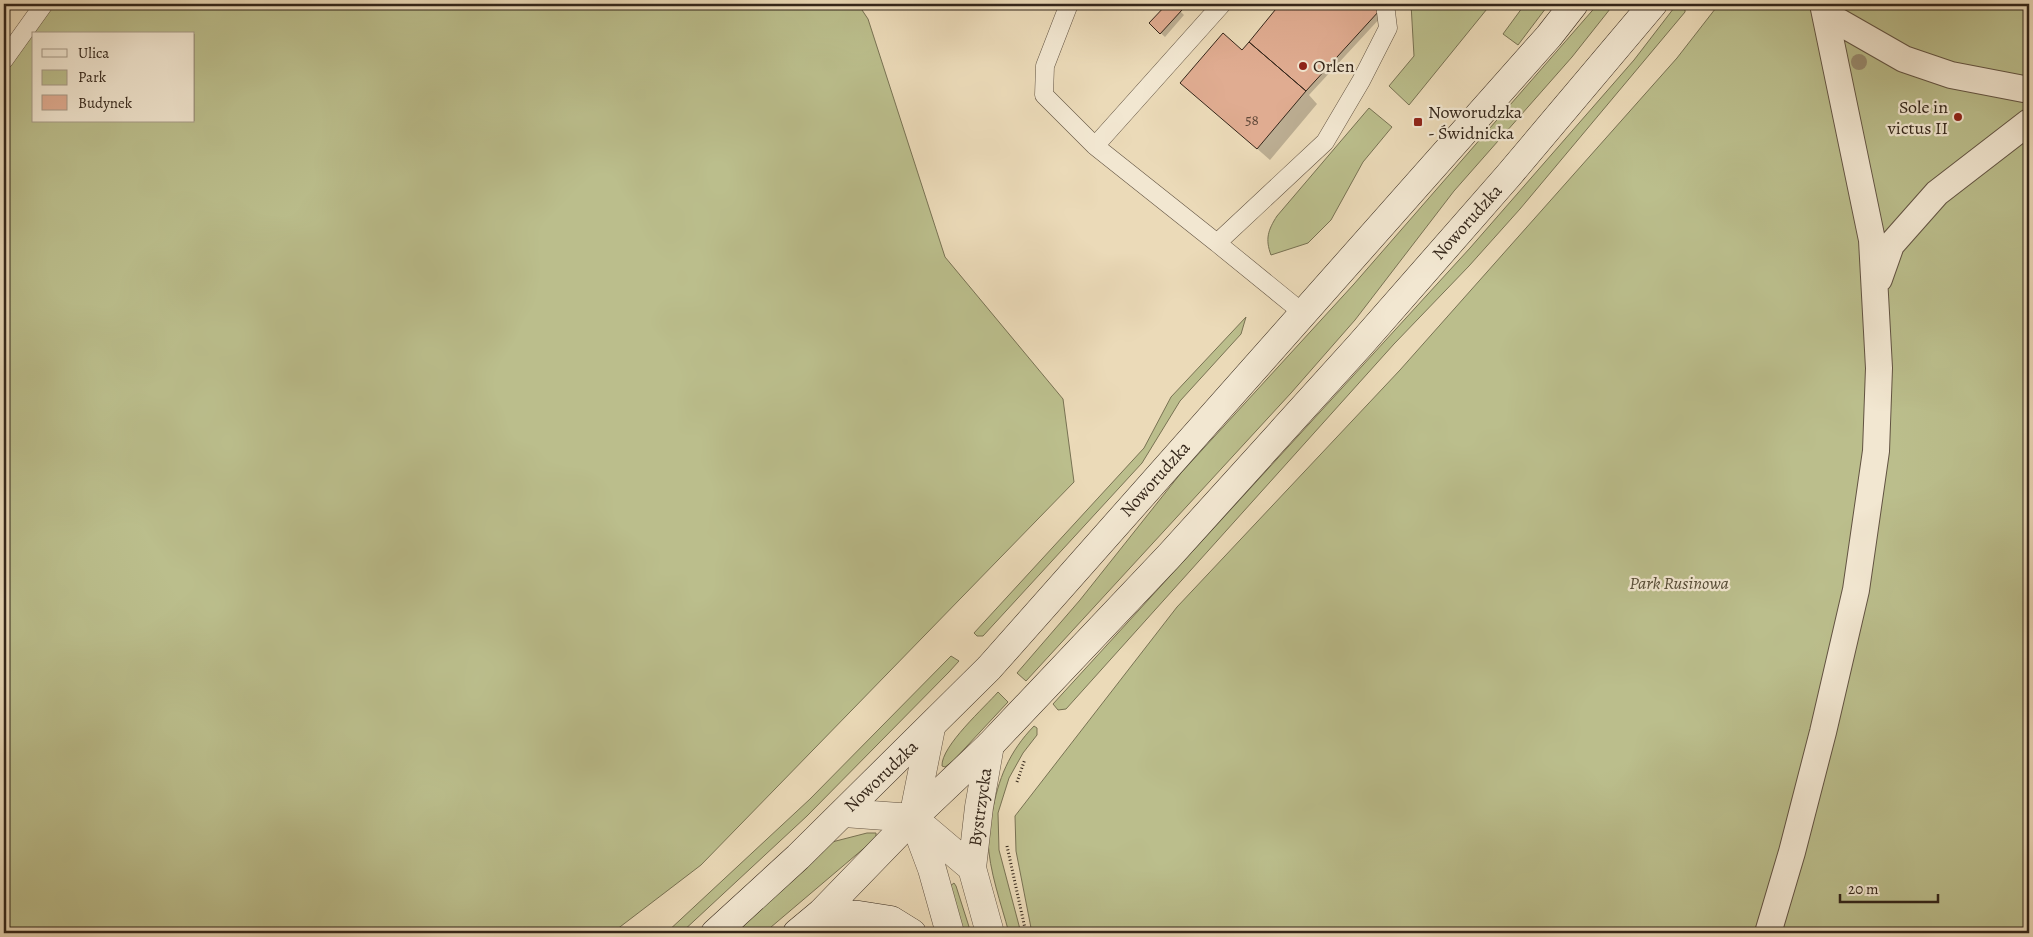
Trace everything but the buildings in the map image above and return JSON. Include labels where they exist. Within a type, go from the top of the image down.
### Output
[{"type":"main road","name":"Noworudzka","points":[[715,933],[844,813],[989,668],[1549,36],[1574,4]]},
{"type":"main road","name":"Noworudzka","points":[[797,933],[821,914],[913,818],[990,745],[1170,555],[1360,345],[1508,176],[1653,4]]},
{"type":"main road","points":[[931,728],[913,818],[932,869],[950,933]]},
{"type":"main road","name":"Bystrzycka","points":[[990,745],[978,807],[972,868],[990,933]]},
{"type":"main road","points":[[844,813],[913,818]]},
{"type":"main road","name":"Bystrzycka","points":[[913,818],[972,868]]},
{"type":"main road","points":[[821,914],[859,915],[891,920],[912,933]]},
{"type":"street","points":[[1825,10],[1904,59],[1951,75],[2029,90]]},
{"type":"street","points":[[1768,933],[1824,732],[1856,590],[1876,451],[1879,368],[1872,240],[1825,10]]},
{"type":"street","points":[[1876,288],[1891,245],[1937,193],[2029,122]]},
{"type":"lane","points":[[4,60],[44,4]]},
{"type":"lane","points":[[1069,4],[1045,66],[1044,94],[1095,146],[1303,313]]},
{"type":"lane","points":[[1095,146],[1222,4]]},
{"type":"lane","points":[[1217,243],[1324,142],[1361,81],[1388,28],[1386,4]]},
{"type":"path","points":[[1014,789],[1025,759]]},
{"type":"path","points":[[1007,836],[1026,933]]},
{"type":"green space","points":[[49,4],[858,4],[868,19],[945,257],[1063,399],[1074,482],[701,865],[612,933],[4,933],[4,58]]},
{"type":"green space","points":[[1411,4],[1491,4],[1409,105],[1389,86],[1414,56]]},
{"type":"green space","points":[[1525,4],[1549,4],[1518,45],[1503,34]]},
{"type":"green space","points":[[1598,4],[1614,4],[1572,57],[1454,191],[1355,320],[1291,393],[1026,681],[1017,673],[1080,600],[1181,473],[1354,284]]},
{"type":"green space","points":[[1677,4],[1685,4],[1685,12],[1520,209],[1469,266],[1394,344],[1066,709],[1058,710],[1053,704],[1470,248],[1634,60]]},
{"type":"green space","name":"Park Rusinowa","points":[[1719,4],[2029,4],[2029,933],[1032,933],[1016,851],[1015,816],[1177,607],[1400,370],[1677,58]]},
{"type":"green space","points":[[1369,108],[1392,127],[1363,162],[1331,220],[1308,243],[1271,255],[1268,235],[1277,216]]},
{"type":"green space","points":[[1246,317],[1241,334],[1180,401],[1142,463],[983,636],[977,636],[974,633],[1144,448],[1171,397]]},
{"type":"green space","points":[[951,656],[959,661],[807,816],[681,933],[666,933],[810,799]]},
{"type":"green space","points":[[998,692],[1008,702],[953,761],[945,767],[942,766],[949,748],[956,738]]},
{"type":"green space","points":[[1034,726],[1037,728],[1037,735],[1023,753],[1009,778],[998,813],[999,850],[1021,933],[1009,933],[991,863],[988,830],[1001,778],[1011,756]]},
{"type":"green space","points":[[867,833],[876,833],[876,838],[764,933],[736,933],[832,842]]},
{"type":"green space","points":[[954,883],[971,933],[964,933],[950,886]]},
{"type":"place","name":"Orlen","points":[[1303,66]]},
{"type":"place","name":"Sole in victus II","points":[[1958,117]]},
{"type":"place","name":"Noworudzka - Świdnicka","points":[[1418,122]]}]
